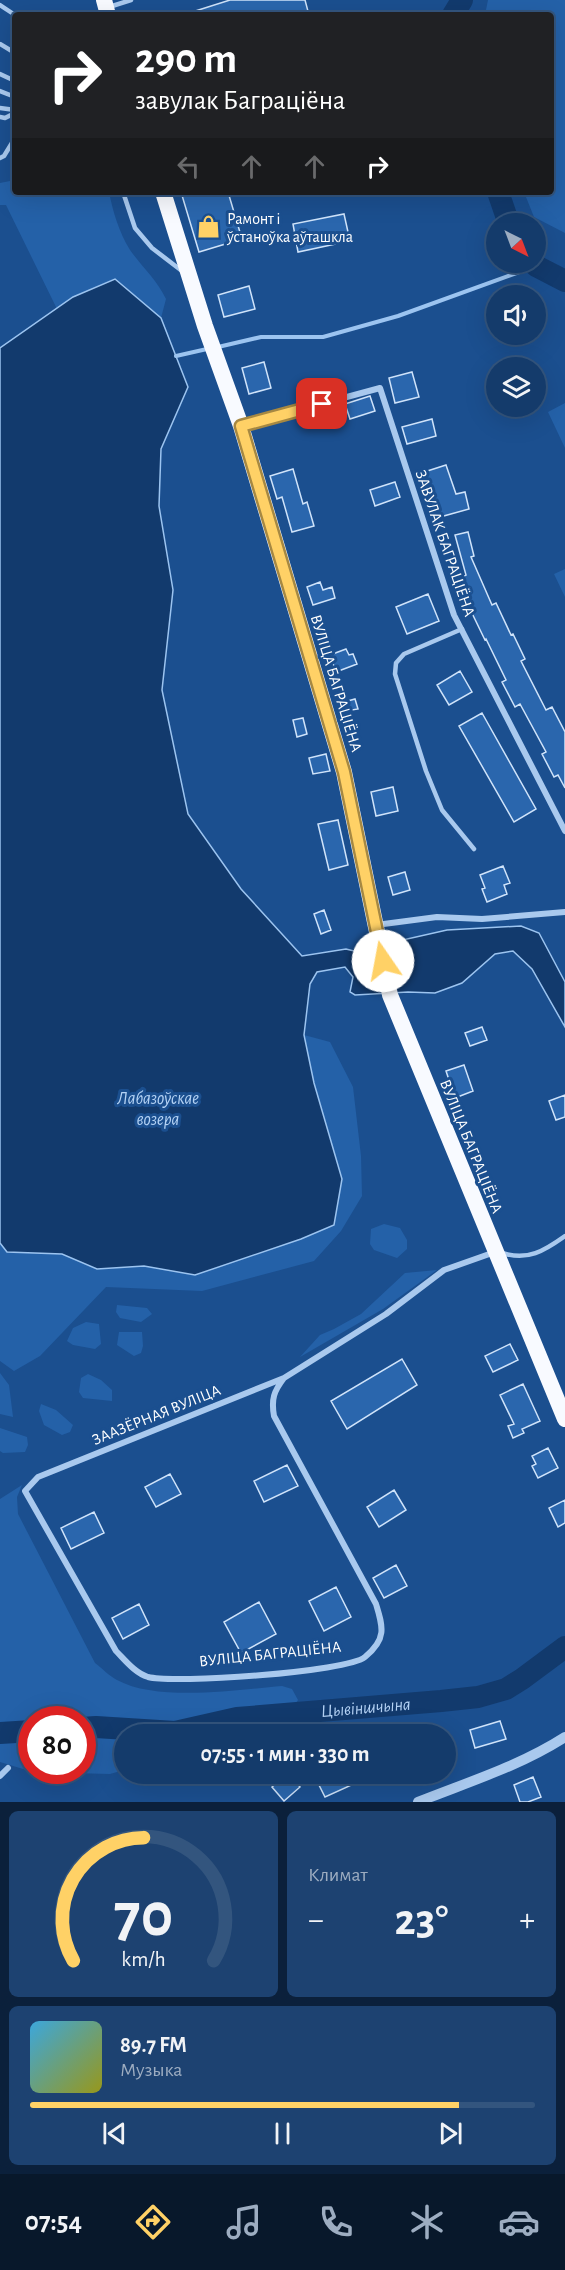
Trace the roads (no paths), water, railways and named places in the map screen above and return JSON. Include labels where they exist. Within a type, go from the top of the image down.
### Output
[{"type":"highway","name":"ВУЛІЦА БАГРАЦІЁНА","points":[[164,195],[205,326],[241,426],[344,772],[390,995],[565,1419]]},
{"type":"street","name":"ЗАВУЛАК БАГРАЦІЁНА","points":[[241,426],[380,388],[454,615],[565,831]]},
{"type":"street","points":[[375,925],[437,917],[482,919],[565,912]]},
{"type":"street","points":[[284,1378],[386,1314],[444,1270],[496,1251]]},
{"type":"street","name":"ВУЛІЦА БАГРАЦІЁНА","points":[[38,1477],[25,1491],[116,1651],[130,1666],[145,1676],[167,1680],[220,1678],[335,1665],[363,1659],[377,1645],[383,1627],[376,1604],[274,1416],[272,1403],[274,1391],[284,1378]]},
{"type":"street","name":"ЗААЗЁРНАЯ ВУЛІЦА","points":[[38,1477],[284,1378]]},
{"type":"street","points":[[418,1802],[511,1765],[550,1747],[565,1737]]},
{"type":"street","points":[[0,1776],[8,1768]]},
{"type":"lane","points":[[106,8],[131,0]]},
{"type":"lane","points":[[0,158],[4,156],[12,143]]},
{"type":"lane","points":[[124,195],[135,228],[152,248],[189,276]]},
{"type":"lane","points":[[462,629],[404,654],[396,663],[395,674],[426,771],[442,810],[474,849]]},
{"type":"lane","points":[[496,1251],[513,1257],[533,1256],[565,1236]]},
{"type":"water","name":"Лабазоўскае возера","points":[[115,279],[161,318],[188,387],[161,449],[159,506],[173,590],[162,690],[188,814],[241,889],[302,956],[346,949],[354,951],[447,930],[521,926],[539,933],[565,982],[565,1027],[532,969],[513,951],[495,954],[462,983],[435,993],[355,995],[350,992],[353,977],[345,967],[317,972],[310,984],[304,1035],[314,1083],[342,1179],[334,1225],[301,1239],[195,1275],[144,1266],[97,1269],[62,1254],[7,1252],[0,1243],[0,348],[73,297]]},
{"type":"waterway","points":[[455,12],[462,0]]},
{"type":"waterway","points":[[499,195],[505,213]]},
{"type":"waterway","points":[[546,271],[565,281]]},
{"type":"waterway","points":[[218,347],[261,337],[323,337],[398,316],[517,273]]},
{"type":"waterway","points":[[176,356],[207,349]]},
{"type":"waterway","name":"Цывіншчына","points":[[96,1727],[175,1732],[237,1718],[478,1697],[506,1689],[565,1647]]},
{"type":"waterway","name":"Цывіншчына","points":[[0,1733],[18,1732]]},
{"type":"place","name":"Рамонт і ўстаноўка аўташкла","points":[[209,227]]}]
